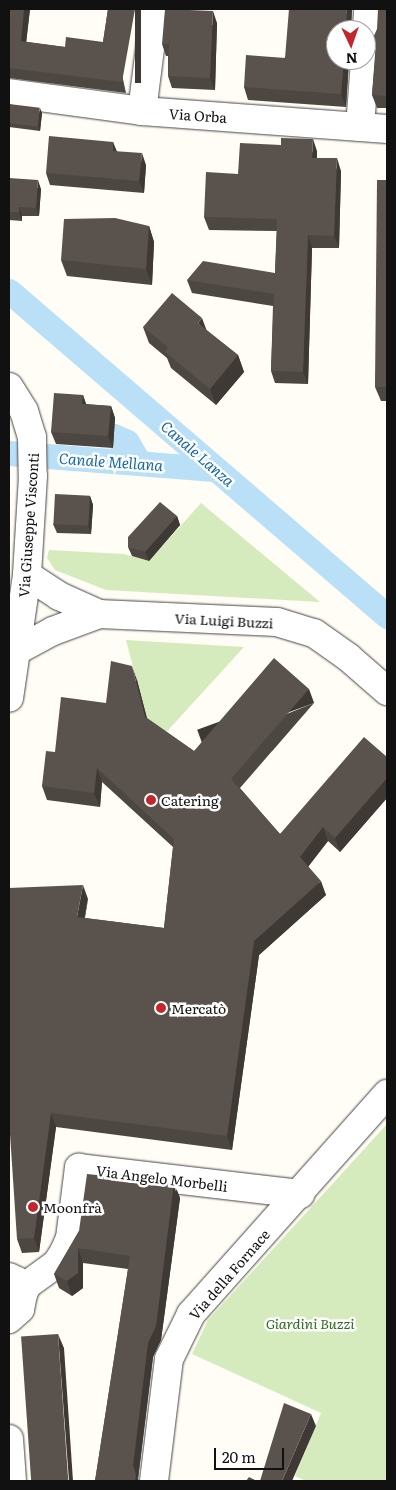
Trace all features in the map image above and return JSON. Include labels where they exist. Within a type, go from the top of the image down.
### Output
[{"type":"street","points":[[142,111],[155,9]]},
{"type":"street","points":[[360,127],[364,70]]},
{"type":"street","name":"Via Orba","points":[[9,93],[142,111],[387,128]]},
{"type":"street","name":"Via Giuseppe Visconti","points":[[9,387],[24,411],[32,437],[33,476],[27,575],[9,698]]},
{"type":"street","name":"Via Luigi Buzzi","points":[[27,575],[59,596],[99,614],[277,622],[314,633],[348,657],[387,691]]},
{"type":"street","name":"Via Luigi Buzzi","points":[[16,651],[54,631],[99,614]]},
{"type":"street","name":"Via della Fornace","points":[[154,1481],[169,1359],[191,1314],[300,1194],[387,1094]]},
{"type":"street","name":"Via Angelo Morbelli","points":[[16,1285],[27,1285],[57,1263],[64,1252],[70,1238],[79,1168],[300,1194]]},
{"type":"street","points":[[9,1319],[20,1309],[16,1285]]},
{"type":"street","points":[[9,1439],[12,1481]]},
{"type":"green space","points":[[201,503],[320,602],[106,590],[55,570],[47,558],[49,550],[124,554],[149,561]]},
{"type":"green space","points":[[126,640],[244,647],[161,738],[150,731]]},
{"type":"green space","name":"Giardini Buzzi","points":[[387,1124],[387,1481],[306,1481],[295,1476],[321,1413],[192,1354],[208,1320]]},
{"type":"building","points":[[9,9],[24,9],[21,41],[65,47],[66,37],[103,42],[108,9],[135,9],[122,82],[9,68]]},
{"type":"building","points":[[165,9],[213,11],[210,78],[168,76],[169,44],[162,44]]},
{"type":"building","points":[[289,9],[347,9],[346,20],[326,20],[326,70],[343,70],[341,94],[244,87],[246,55],[285,58]]},
{"type":"building","points":[[378,9],[387,9],[387,96],[372,95],[374,70],[376,70]]},
{"type":"building","points":[[9,104],[40,108],[37,127],[9,123]]},
{"type":"building","points":[[49,136],[113,142],[113,151],[142,153],[139,181],[46,173]]},
{"type":"building","points":[[281,138],[313,139],[312,158],[337,158],[334,236],[308,235],[303,372],[271,371],[274,294],[187,280],[203,261],[275,273],[277,219],[204,217],[206,172],[238,174],[240,143],[281,145]]},
{"type":"building","points":[[9,178],[38,180],[36,208],[19,207],[19,212],[9,212]]},
{"type":"building","points":[[377,180],[387,180],[387,387],[375,387]]},
{"type":"building","points":[[115,218],[149,226],[146,269],[61,260],[64,219]]},
{"type":"building","points":[[172,293],[202,318],[198,323],[238,355],[210,389],[165,352],[168,347],[143,327]]},
{"type":"building","points":[[54,393],[83,395],[82,404],[111,406],[108,436],[51,432]]},
{"type":"building","points":[[55,494],[90,496],[88,526],[53,524]]},
{"type":"building","points":[[160,502],[177,516],[145,552],[128,547],[128,537]]},
{"type":"building","points":[[274,658],[309,689],[231,779],[280,834],[364,737],[387,757],[387,778],[335,838],[323,827],[300,857],[321,881],[254,941],[227,1136],[51,1113],[34,1238],[17,1239],[9,1119],[9,888],[83,885],[77,917],[164,928],[174,839],[97,768],[94,793],[42,786],[46,751],[55,752],[61,697],[106,703],[111,661],[132,666],[145,717],[194,751]]},
{"type":"building","points":[[87,1174],[174,1183],[156,1326],[148,1343],[133,1465],[136,1475],[135,1481],[95,1481],[130,1256],[78,1248],[78,1273],[67,1281],[54,1274],[79,1231]]},
{"type":"building","points":[[58,1334],[68,1481],[31,1481],[21,1337]]},
{"type":"building","points":[[284,1403],[311,1414],[282,1481],[260,1481]]},
{"type":"building","points":[[249,1477],[257,1481],[246,1481]]},
{"type":"waterway","name":"Canale Lanza","points":[[9,291],[387,616]]},
{"type":"waterway","points":[[114,436],[127,442],[139,463]]},
{"type":"waterway","name":"Canale Mellana","points":[[9,453],[214,469]]},
{"type":"place","name":"Catering","points":[[151,800]]},
{"type":"place","name":"Mercatò","points":[[161,1008]]},
{"type":"place","name":"Moonfrà","points":[[33,1207]]}]
